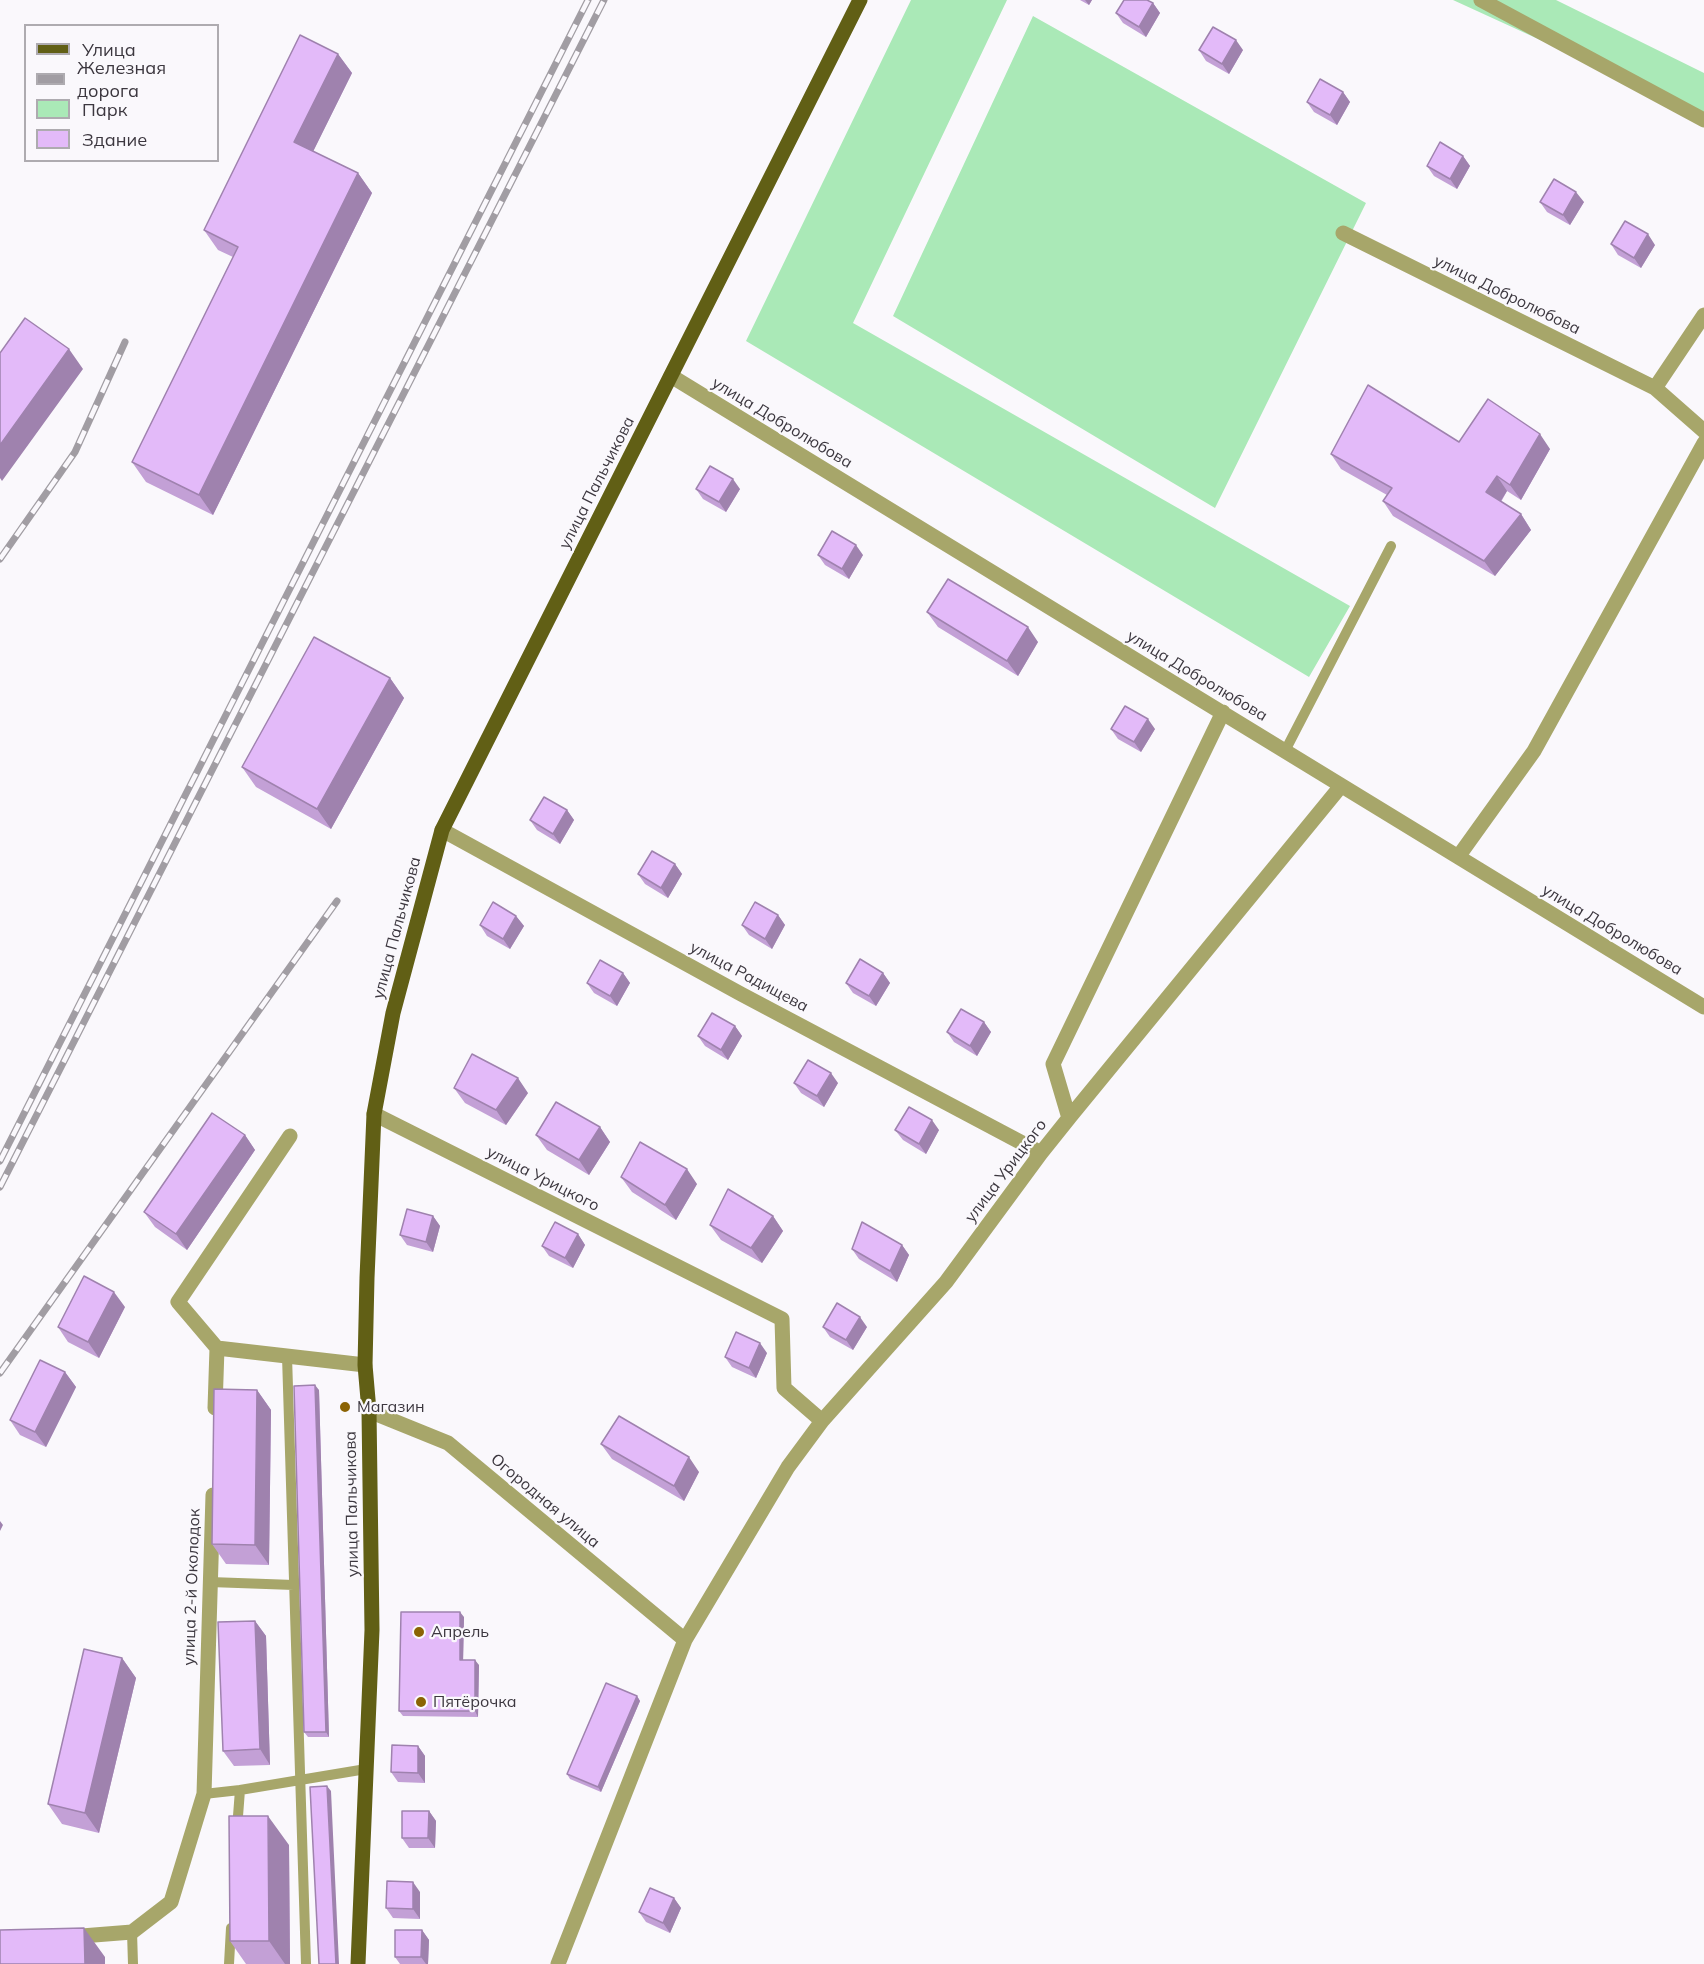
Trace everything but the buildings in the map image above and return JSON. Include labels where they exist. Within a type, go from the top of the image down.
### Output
[{"type":"main road","name":"улица Пальчикова","points":[[358,1964],[372,1630],[369,1411],[365,1365],[367,1278],[374,1114],[393,1013],[442,830],[861,0]]},
{"type":"street","points":[[1480,0],[1704,120]]},
{"type":"street","name":"улица Добролюбова","points":[[1343,233],[1655,388],[1704,431]]},
{"type":"street","points":[[1655,388],[1704,315]]},
{"type":"street","name":"улица Добролюбова","points":[[671,376],[1704,1007]]},
{"type":"street","points":[[1458,857],[1534,751],[1704,443]]},
{"type":"street","name":"улица Урицкого","points":[[558,1964],[685,1640],[788,1467],[822,1421],[946,1282],[1069,1118],[1053,1064],[1223,712]]},
{"type":"street","points":[[1069,1118],[1341,786]]},
{"type":"street","name":"улица Радищева","points":[[442,830],[741,994],[1041,1153]]},
{"type":"street","name":"улица Урицкого","points":[[374,1114],[782,1319],[784,1388],[822,1421]]},
{"type":"street","points":[[215,1418],[217,1348],[178,1302],[290,1136]]},
{"type":"street","points":[[217,1348],[365,1365]]},
{"type":"street","name":"Огородная улица","points":[[369,1411],[448,1443],[685,1640]]},
{"type":"street","name":"улица 2-й Околодок","points":[[132,1932],[171,1902],[204,1794],[213,1476]]},
{"type":"street","points":[[55,1938],[132,1932]]},
{"type":"lane","points":[[1285,751],[1391,546]]},
{"type":"lane","points":[[287,1356],[306,1964]]},
{"type":"lane","points":[[210,1582],[294,1585]]},
{"type":"lane","points":[[204,1794],[366,1769]]},
{"type":"lane","points":[[237,1836],[240,1790]]},
{"type":"lane","points":[[229,1964],[232,1918]]},
{"type":"lane","points":[[132,1932],[133,1964]]},
{"type":"green space","points":[[911,0],[1007,0],[853,323],[1350,606],[1309,677],[746,341]]},
{"type":"green space","points":[[1453,0],[1556,0],[1704,73],[1704,115]]},
{"type":"green space","points":[[1033,16],[1366,203],[1215,508],[893,316]]},
{"type":"railway","points":[[0,1161],[588,0]]},
{"type":"railway","points":[[0,1187],[604,0]]},
{"type":"railway","points":[[0,559],[75,452],[125,342]]},
{"type":"railway","points":[[0,1373],[337,901]]},
{"type":"place","name":"Магазин","points":[[345,1407]]},
{"type":"place","name":"Апрель","points":[[419,1632]]},
{"type":"place","name":"Пятёрочка","points":[[421,1702]]}]
